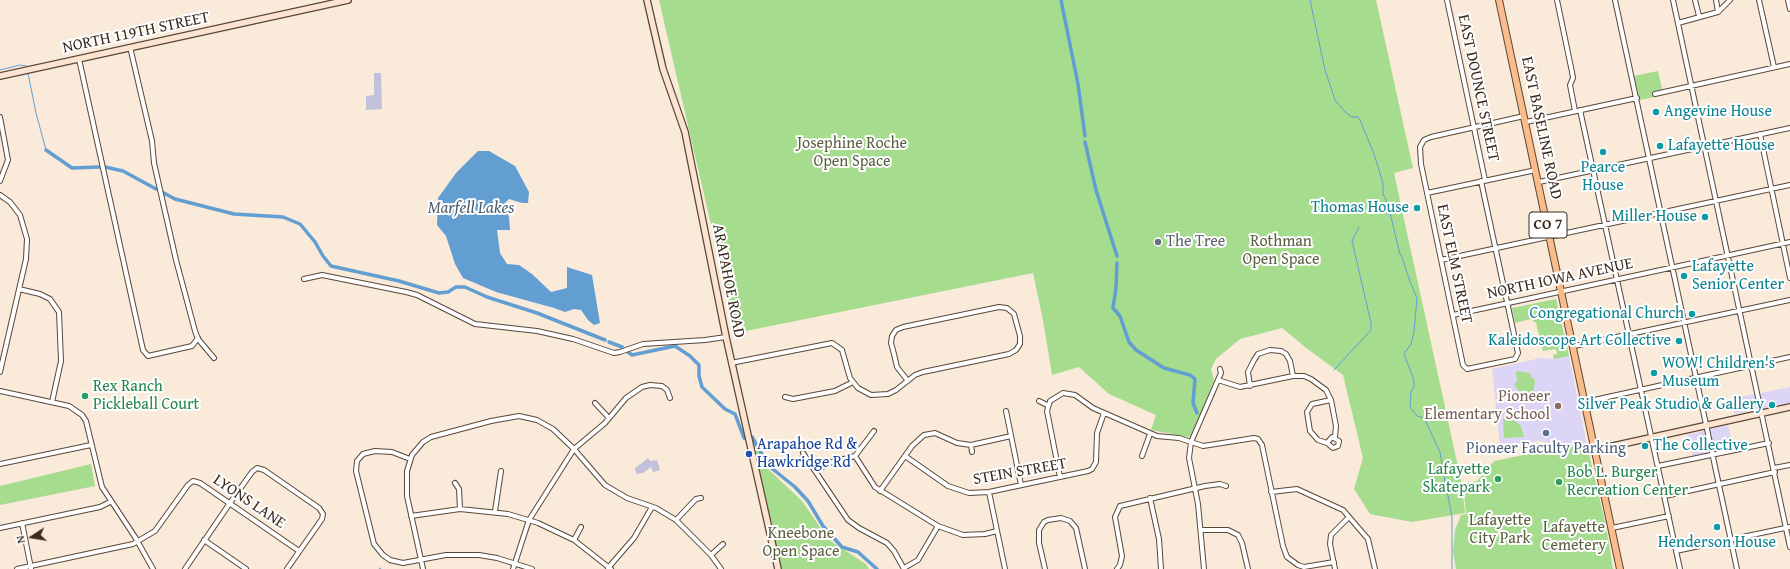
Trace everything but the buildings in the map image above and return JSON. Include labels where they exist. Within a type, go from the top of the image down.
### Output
[{"type":"main road","name":"NORTH 119TH STREET","points":[[0,76],[348,0]]},
{"type":"main road","name":"ARAPAHOE ROAD","points":[[647,0],[663,69],[685,132],[731,363],[778,569]]},
{"type":"main road","name":"EAST BASELINE ROAD","points":[[1499,0],[1563,291],[1595,450]]},
{"type":"main road","points":[[1595,450],[1790,407]]},
{"type":"main road","name":"CO 7","points":[[1595,450],[1620,569]]},
{"type":"street","name":"EAST DOUNCE STREET","points":[[1447,0],[1474,128],[1483,181],[1518,353],[1515,359],[1465,368]]},
{"type":"street","points":[[1558,0],[1573,78],[1570,85],[1575,111]]},
{"type":"street","points":[[1615,0],[1650,157],[1737,569]]},
{"type":"street","points":[[1673,0],[1763,413],[1774,470],[1788,527],[1790,547]]},
{"type":"street","points":[[1695,0],[1699,16]]},
{"type":"street","points":[[1716,0],[1718,12]]},
{"type":"street","points":[[1678,23],[1718,12],[1730,0]]},
{"type":"street","points":[[1759,0],[1774,67]]},
{"type":"street","points":[[1788,0],[1790,9]]},
{"type":"street","points":[[130,47],[152,141],[154,163],[170,237],[198,338],[214,358]]},
{"type":"street","points":[[79,59],[143,350],[148,356],[192,346],[198,338]]},
{"type":"street","points":[[1655,94],[1790,64]]},
{"type":"street","name":"EAST ELM STREET","points":[[1465,368],[1463,365],[1421,164],[1420,147],[1424,140],[1431,137],[1474,128],[1575,111],[1637,98]]},
{"type":"street","points":[[1580,110],[1680,569]]},
{"type":"street","points":[[0,117],[8,160],[0,181]]},
{"type":"street","points":[[1539,182],[1790,128]]},
{"type":"street","points":[[1760,134],[1790,278]]},
{"type":"street","points":[[1427,193],[1536,170]]},
{"type":"street","points":[[1441,260],[1790,185]]},
{"type":"street","points":[[0,195],[16,209],[24,223],[27,248],[0,372]]},
{"type":"street","name":"NORTH IOWA AVENUE","points":[[1453,315],[1790,242]]},
{"type":"street","points":[[304,279],[322,276],[406,292],[417,295],[475,324],[543,332],[577,340],[614,352],[620,352],[643,344],[705,340],[726,337]]},
{"type":"street","points":[[19,289],[40,294],[50,299],[59,312],[61,361],[52,402]]},
{"type":"street","points":[[1574,346],[1790,300]]},
{"type":"street","points":[[731,363],[832,343],[842,350],[848,373],[853,382],[864,392],[879,396],[896,390],[908,380],[923,372],[1009,354],[1016,350],[1020,344],[1020,336],[1014,314],[1007,308],[999,307],[896,330],[892,336],[891,343],[897,367],[908,380]]},
{"type":"street","points":[[1250,386],[1248,375],[1254,360],[1258,354],[1270,350],[1282,351],[1286,354],[1290,361],[1294,376]]},
{"type":"street","points":[[1585,402],[1790,357]]},
{"type":"street","points":[[1204,569],[1201,530],[1189,458],[1191,442],[1221,373],[1220,369]]},
{"type":"street","points":[[1218,380],[1240,387],[1294,376],[1304,376],[1318,383],[1326,390],[1331,400],[1336,426],[1335,437],[1339,441],[1338,446],[1330,447],[1327,443],[1318,440],[1312,435],[1307,412],[1312,404],[1331,400]]},
{"type":"street","points":[[785,397],[793,399],[835,391],[853,382]]},
{"type":"street","points":[[513,569],[529,520],[574,449],[609,418],[626,398],[642,387],[650,385],[662,386],[667,390],[670,398]]},
{"type":"street","points":[[0,391],[69,406],[82,414],[86,421],[99,481],[110,502],[138,541],[153,569]]},
{"type":"street","points":[[1060,477],[1047,411],[1048,405],[1053,398],[1063,393],[1069,393],[1081,398],[1093,408],[1150,434],[1179,438],[1209,446],[1250,437],[1258,439],[1262,445],[1284,551],[1291,561],[1304,567],[1334,562]]},
{"type":"street","points":[[1038,401],[1048,405]]},
{"type":"street","points":[[594,403],[609,418]]},
{"type":"street","points":[[1006,411],[1021,485]]},
{"type":"street","name":"STEIN STREET","points":[[905,456],[948,486],[969,493],[989,492],[1088,471],[1095,466],[1097,433],[1104,413]]},
{"type":"street","points":[[423,569],[411,516],[406,483],[410,459],[417,448],[431,437],[491,421],[519,416],[545,424],[574,449],[605,484],[627,498],[652,507],[676,520],[711,555],[721,569]]},
{"type":"street","points":[[816,471],[830,463],[855,456],[874,431]]},
{"type":"street","points":[[880,491],[918,439],[929,433],[941,434],[957,443],[971,445],[1011,436]]},
{"type":"street","points":[[1142,456],[1150,434]]},
{"type":"street","points":[[1327,443],[1330,438],[1335,437]]},
{"type":"street","points":[[1658,466],[1769,443]]},
{"type":"street","points":[[0,464],[91,445]]},
{"type":"street","points":[[971,445],[972,452]]},
{"type":"street","points":[[410,459],[392,452],[375,451],[363,454],[357,461],[356,466],[374,544],[383,555],[390,560],[403,563],[421,559],[462,554],[497,558],[532,569]]},
{"type":"street","points":[[803,453],[848,520],[859,528],[888,543],[904,569],[918,560],[938,526]]},
{"type":"street","points":[[855,456],[873,484],[880,491],[938,526],[963,535],[985,534],[997,531]]},
{"type":"street","points":[[1664,496],[1720,484],[1790,465]]},
{"type":"street","points":[[185,569],[252,472],[257,468],[264,470],[322,510],[322,519],[287,569]]},
{"type":"street","points":[[494,511],[500,471]]},
{"type":"street","name":"LYONS LANE","points":[[138,541],[155,531],[188,485],[193,481],[200,483],[300,551]]},
{"type":"street","points":[[455,483],[459,489],[460,508]]},
{"type":"street","points":[[1118,569],[1122,556],[1115,521],[1116,513],[1124,504],[1220,484],[1226,486]]},
{"type":"street","points":[[1271,492],[1289,488],[1297,489],[1343,510],[1368,539],[1375,569]]},
{"type":"street","points":[[989,492],[1005,569]]},
{"type":"street","points":[[676,520],[696,499],[701,498]]},
{"type":"street","points":[[1150,498],[1159,539],[1161,569]]},
{"type":"street","points":[[0,528],[100,507],[110,502]]},
{"type":"street","points":[[411,516],[460,508],[494,511],[529,520],[574,540],[609,568],[634,538],[652,507]]},
{"type":"street","points":[[1612,528],[1669,516]]},
{"type":"street","points":[[1335,569],[1330,544],[1331,535],[1350,517]]},
{"type":"street","points":[[1045,569],[1039,543],[1039,530],[1048,520],[1061,518],[1070,521],[1076,528],[1085,569]]},
{"type":"street","points":[[22,523],[31,568]]},
{"type":"street","points":[[574,540],[580,527]]},
{"type":"street","points":[[1676,551],[1788,527]]},
{"type":"street","points":[[1201,530],[1228,530],[1238,535],[1242,543],[1248,569]]},
{"type":"street","points":[[204,540],[246,569]]},
{"type":"street","points":[[17,569],[31,568],[128,546],[138,541]]},
{"type":"street","points":[[711,555],[723,544]]},
{"type":"shaded area","points":[[374,73],[381,73],[382,109],[366,110],[366,96],[374,95]]},
{"type":"shaded area","points":[[1569,356],[1587,445],[1558,449],[1555,444],[1539,441],[1500,446],[1492,369],[1540,358],[1554,359]]},
{"type":"shaded area","points":[[1790,387],[1790,403],[1734,414],[1731,399]]},
{"type":"shaded area","points":[[1728,425],[1734,450],[1693,458],[1687,435]]},
{"type":"shaded area","points":[[648,458],[650,461],[657,460],[660,470],[653,472],[651,467],[643,473],[636,474],[635,468]]},
{"type":"green space","points":[[659,0],[1376,0],[1413,168],[1394,173],[1462,485],[1465,513],[1412,522],[1370,514],[1354,489],[1363,458],[1343,375],[1282,328],[1240,339],[1216,359],[1211,369],[1214,380],[1199,418],[1190,436],[1188,437],[1151,430],[1156,415],[1109,394],[1079,367],[1052,375],[1043,320],[1033,273],[736,333]]},
{"type":"green space","points":[[1658,71],[1662,89],[1656,91],[1655,97],[1640,100],[1634,76]]},
{"type":"green space","points":[[1556,299],[1569,356],[1554,359],[1553,355],[1557,354],[1556,349],[1543,351],[1536,323],[1531,319],[1515,323],[1512,308]]},
{"type":"green space","points":[[1516,371],[1530,373],[1531,377],[1535,380],[1533,395],[1523,390],[1521,393],[1518,390],[1514,384],[1517,382]]},
{"type":"green space","points":[[1507,418],[1514,420],[1521,426],[1524,437],[1504,438],[1503,419]]},
{"type":"green space","name":"Kneebone Open Space","points":[[754,444],[770,471],[802,501],[829,540],[866,564],[869,569],[781,569]]},
{"type":"green space","name":"Lafayette City Park","points":[[1587,445],[1606,526],[1613,569],[1456,569],[1453,551],[1455,530],[1461,515],[1466,514],[1463,484],[1477,481],[1494,461],[1548,450]]},
{"type":"green space","points":[[91,464],[95,486],[0,505],[0,486]]},
{"type":"water","name":"Marfell Lakes","points":[[478,151],[489,151],[515,166],[529,192],[528,203],[522,203],[509,199],[504,204],[509,217],[510,230],[497,230],[500,253],[507,264],[519,265],[532,274],[551,292],[567,288],[567,267],[592,275],[600,323],[594,325],[588,320],[581,310],[574,309],[565,312],[496,292],[463,278],[455,264],[446,236],[437,225],[438,198],[456,173]]},
{"type":"waterway","points":[[1061,0],[1078,84],[1085,136]]},
{"type":"waterway","points":[[1310,0],[1325,70],[1335,100],[1345,112],[1352,117],[1358,117],[1360,120],[1374,154],[1383,183],[1383,194],[1389,206]]},
{"type":"waterway","points":[[0,70],[20,65],[27,66]]},
{"type":"waterway","points":[[28,73],[36,113],[46,150]]},
{"type":"waterway","points":[[1085,142],[1096,190],[1117,256]]},
{"type":"waterway","points":[[46,150],[72,168],[100,167]]},
{"type":"waterway","points":[[105,167],[123,171],[156,189]]},
{"type":"waterway","points":[[162,192],[175,199],[234,214],[283,217],[300,224],[315,242],[331,266],[399,281],[439,293],[448,292],[456,287],[465,287],[487,297],[537,313],[605,340]]},
{"type":"waterway","points":[[1389,209],[1400,254],[1417,298],[1414,332],[1411,344],[1404,354],[1414,380],[1414,387],[1411,392],[1410,407],[1417,416],[1424,418],[1440,452],[1446,488]]},
{"type":"waterway","points":[[1334,370],[1371,330],[1371,323],[1352,241],[1359,227]]},
{"type":"waterway","points":[[1117,263],[1116,288],[1113,308],[1120,316],[1129,342],[1136,350],[1164,368],[1190,375],[1195,379],[1193,403],[1197,413]]},
{"type":"waterway","points":[[609,342],[622,347]]},
{"type":"waterway","points":[[628,352],[632,355],[675,346],[690,356],[699,365],[699,376],[702,387],[725,409],[735,414],[744,438],[746,439]]},
{"type":"waterway","points":[[752,437],[763,456]]},
{"type":"waterway","points":[[766,462],[795,487],[808,501],[823,526],[842,547],[858,552],[877,569]]},
{"type":"waterway","points":[[1447,491],[1452,517],[1452,569]]},
{"type":"place","name":"Angevine House","points":[[1656,112]]},
{"type":"place","name":"Lafayette House","points":[[1660,146]]},
{"type":"place","name":"Pearce House","points":[[1603,152]]},
{"type":"place","name":"Thomas House","points":[[1417,208]]},
{"type":"place","name":"Miller House","points":[[1705,217]]},
{"type":"place","name":"The Tree","points":[[1158,242]]},
{"type":"place","name":"Lafayette Senior Center","points":[[1684,276]]},
{"type":"place","name":"Congregational Church","points":[[1692,314]]},
{"type":"place","name":"Kaleidoscope Art Collective","points":[[1679,341]]},
{"type":"place","name":"WOW! Children's Museum","points":[[1654,373]]},
{"type":"place","name":"Rex Ranch Pickleball Court","points":[[85,396]]},
{"type":"place","name":"Silver Peak Studio & Gallery","points":[[1772,405]]},
{"type":"place","name":"Pioneer Elementary School","points":[[1558,406]]},
{"type":"place","name":"Pioneer Faculty Parking","points":[[1546,433]]},
{"type":"place","name":"The Collective","points":[[1645,446]]},
{"type":"place","name":"Arapahoe Rd & Hawkridge Rd","points":[[749,454]]},
{"type":"place","name":"Lafayette Skatepark","points":[[1498,479]]},
{"type":"place","name":"Bob L. Burger Recreation Center","points":[[1559,482]]},
{"type":"place","name":"Henderson House","points":[[1717,527]]},
{"type":"park label","name":"Josephine Roche Open Space","points":[[852,153]]},
{"type":"park label","name":"Rothman Open Space","points":[[1281,251]]},
{"type":"park label","name":"Lafayette Cemetery","points":[[1574,537]]}]
